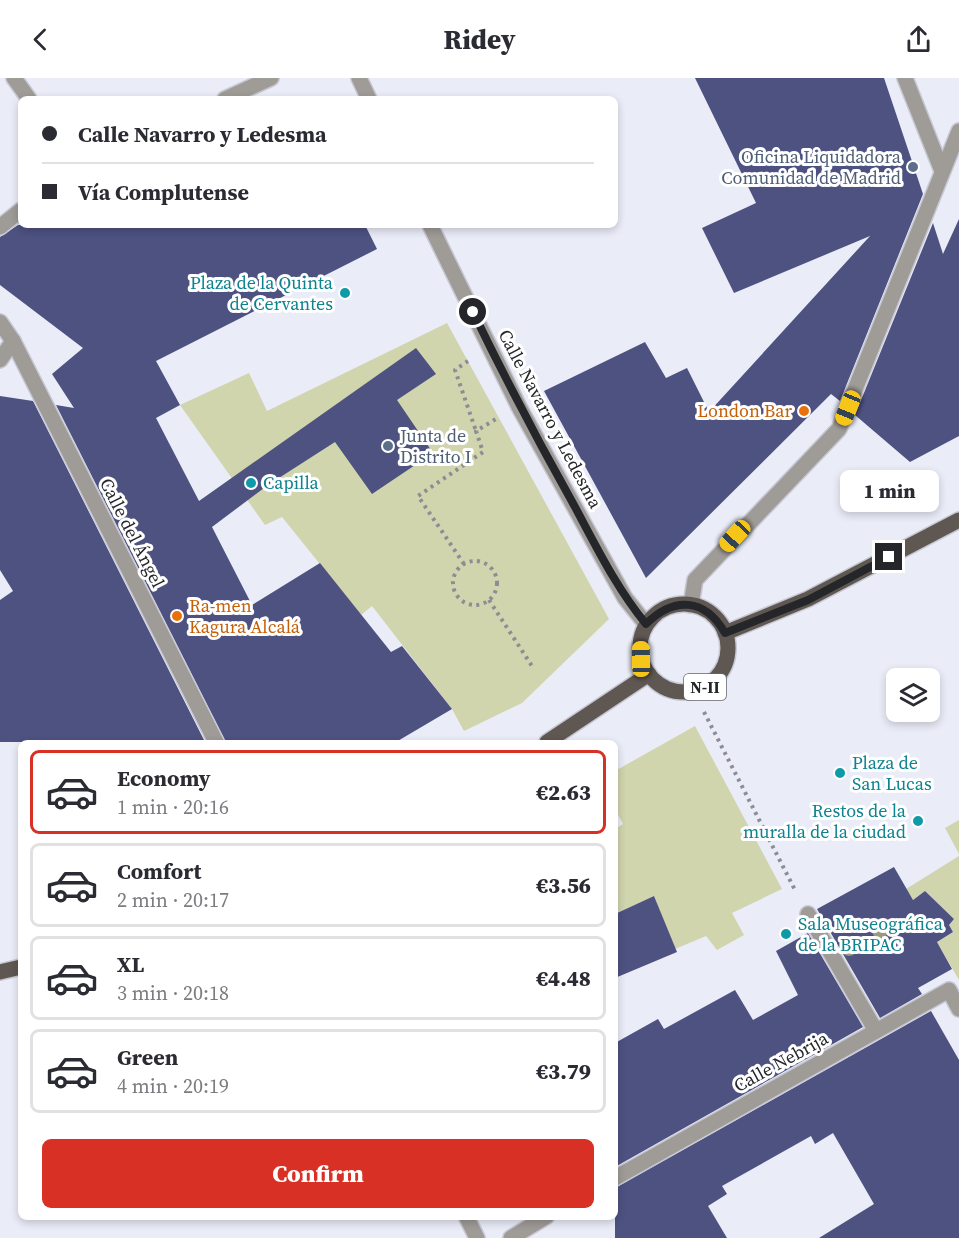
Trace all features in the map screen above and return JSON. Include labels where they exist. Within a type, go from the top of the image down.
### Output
[{"type":"main road","points":[[550,740],[649,674],[641,659],[640,641],[646,624],[658,613],[674,605],[691,605],[706,610],[718,620],[725,633],[808,600],[959,520]]},
{"type":"main road","name":"N-II","points":[[649,674],[660,685],[674,691],[690,692],[705,687],[717,677],[725,664],[728,649],[725,633]]},
{"type":"main road","points":[[0,972],[18,968]]},
{"type":"street","points":[[14,78],[27,96]]},
{"type":"street","points":[[232,96],[271,78]]},
{"type":"street","points":[[359,78],[368,96]]},
{"type":"street","points":[[905,78],[942,171]]},
{"type":"street","points":[[691,605],[694,580],[839,429],[959,131]]},
{"type":"street","points":[[0,226],[18,212]]},
{"type":"street","name":"Calle Navarro y Ledesma","points":[[431,228],[519,407],[625,598],[646,624]]},
{"type":"street","name":"Calle del Ángel","points":[[0,322],[13,341],[215,740]]},
{"type":"street","points":[[0,360],[13,341]]},
{"type":"street","points":[[808,914],[876,1031]]},
{"type":"street","name":"Calle Nebrija","points":[[618,1176],[949,990],[959,1009]]},
{"type":"street","points":[[468,1220],[477,1238]]},
{"type":"street","points":[[511,1238],[540,1220]]},
{"type":"path","points":[[464,564],[418,496],[483,452],[455,370],[477,354]]},
{"type":"path","points":[[476,431],[500,417]]},
{"type":"path","points":[[471,561],[485,563],[495,573],[497,588],[489,600],[475,605],[462,600],[457,595],[453,582],[455,574],[464,564],[471,561]]},
{"type":"path","points":[[489,600],[532,666]]},
{"type":"path","points":[[704,712],[808,914]]},
{"type":"green space","points":[[447,323],[609,619],[522,703],[464,731],[452,709],[372,606],[361,615],[282,517],[265,525],[180,405],[249,373],[267,411]]},
{"type":"green space","points":[[695,726],[782,889],[732,913],[744,935],[717,950],[706,936],[675,949],[654,896],[618,913],[618,827],[623,824],[618,815],[618,769]]},
{"type":"green space","points":[[959,820],[959,854],[945,828]]},
{"type":"green space","points":[[959,856],[959,980],[937,942],[953,932],[949,925],[954,919],[925,891],[913,900],[906,889]]},
{"type":"building","points":[[695,78],[884,78],[923,194],[840,401],[831,394],[646,578],[544,391],[645,342],[666,378],[687,368],[709,412],[870,236],[734,293],[702,228],[756,203]]},
{"type":"building","points":[[959,219],[959,436],[910,462],[855,415],[933,223],[943,254]]},
{"type":"building","points":[[18,225],[18,228],[366,228],[377,249],[156,361],[180,405],[156,418],[199,501],[416,348],[436,374],[397,400],[433,453],[372,494],[335,442],[268,485],[212,527],[252,605],[320,563],[391,652],[402,646],[452,709],[399,740],[225,740],[56,405],[74,408],[52,374],[83,348],[0,285],[0,237]]},
{"type":"building","points":[[0,396],[33,401],[204,740],[18,740],[18,742],[0,742],[0,600],[13,591],[0,570]]},
{"type":"building","points":[[894,867],[913,900],[925,891],[954,919],[949,925],[953,932],[937,942],[952,969],[918,988],[922,994],[880,1018],[817,909]]},
{"type":"building","points":[[654,896],[677,952],[618,977],[618,913]]},
{"type":"building","points":[[808,933],[863,1027],[618,1165],[618,1041],[658,1019],[664,1029],[735,990],[753,1020],[798,995],[776,951]]},
{"type":"building","points":[[931,1011],[959,1060],[959,1238],[819,1238],[874,1204],[833,1133],[815,1144],[811,1136],[722,1186],[727,1194],[708,1206],[727,1238],[615,1238],[615,1220],[618,1220],[618,1186]]},
{"type":"place","name":"Oficina Liquidadora Comunidad de Madrid","points":[[913,167]]},
{"type":"place","name":"Plaza de la Quinta de Cervantes","points":[[345,293]]},
{"type":"place","name":"London Bar","points":[[804,411]]},
{"type":"place","name":"Junta de Distrito I","points":[[388,446]]},
{"type":"place","name":"Capilla","points":[[251,483]]},
{"type":"place","name":"Ra-men Kagura Alcalá","points":[[177,616]]},
{"type":"place","name":"Plaza de San Lucas","points":[[840,773]]},
{"type":"place","name":"Restos de la muralla de la ciudad","points":[[918,821]]},
{"type":"place","name":"Sala Museográfica de la BRIPAC","points":[[786,934]]},
{"type":"route","points":[[473,312],[519,407],[625,598],[646,624],[658,613],[674,605],[691,605],[706,610],[718,620],[725,633],[808,600],[889,557]]}]
